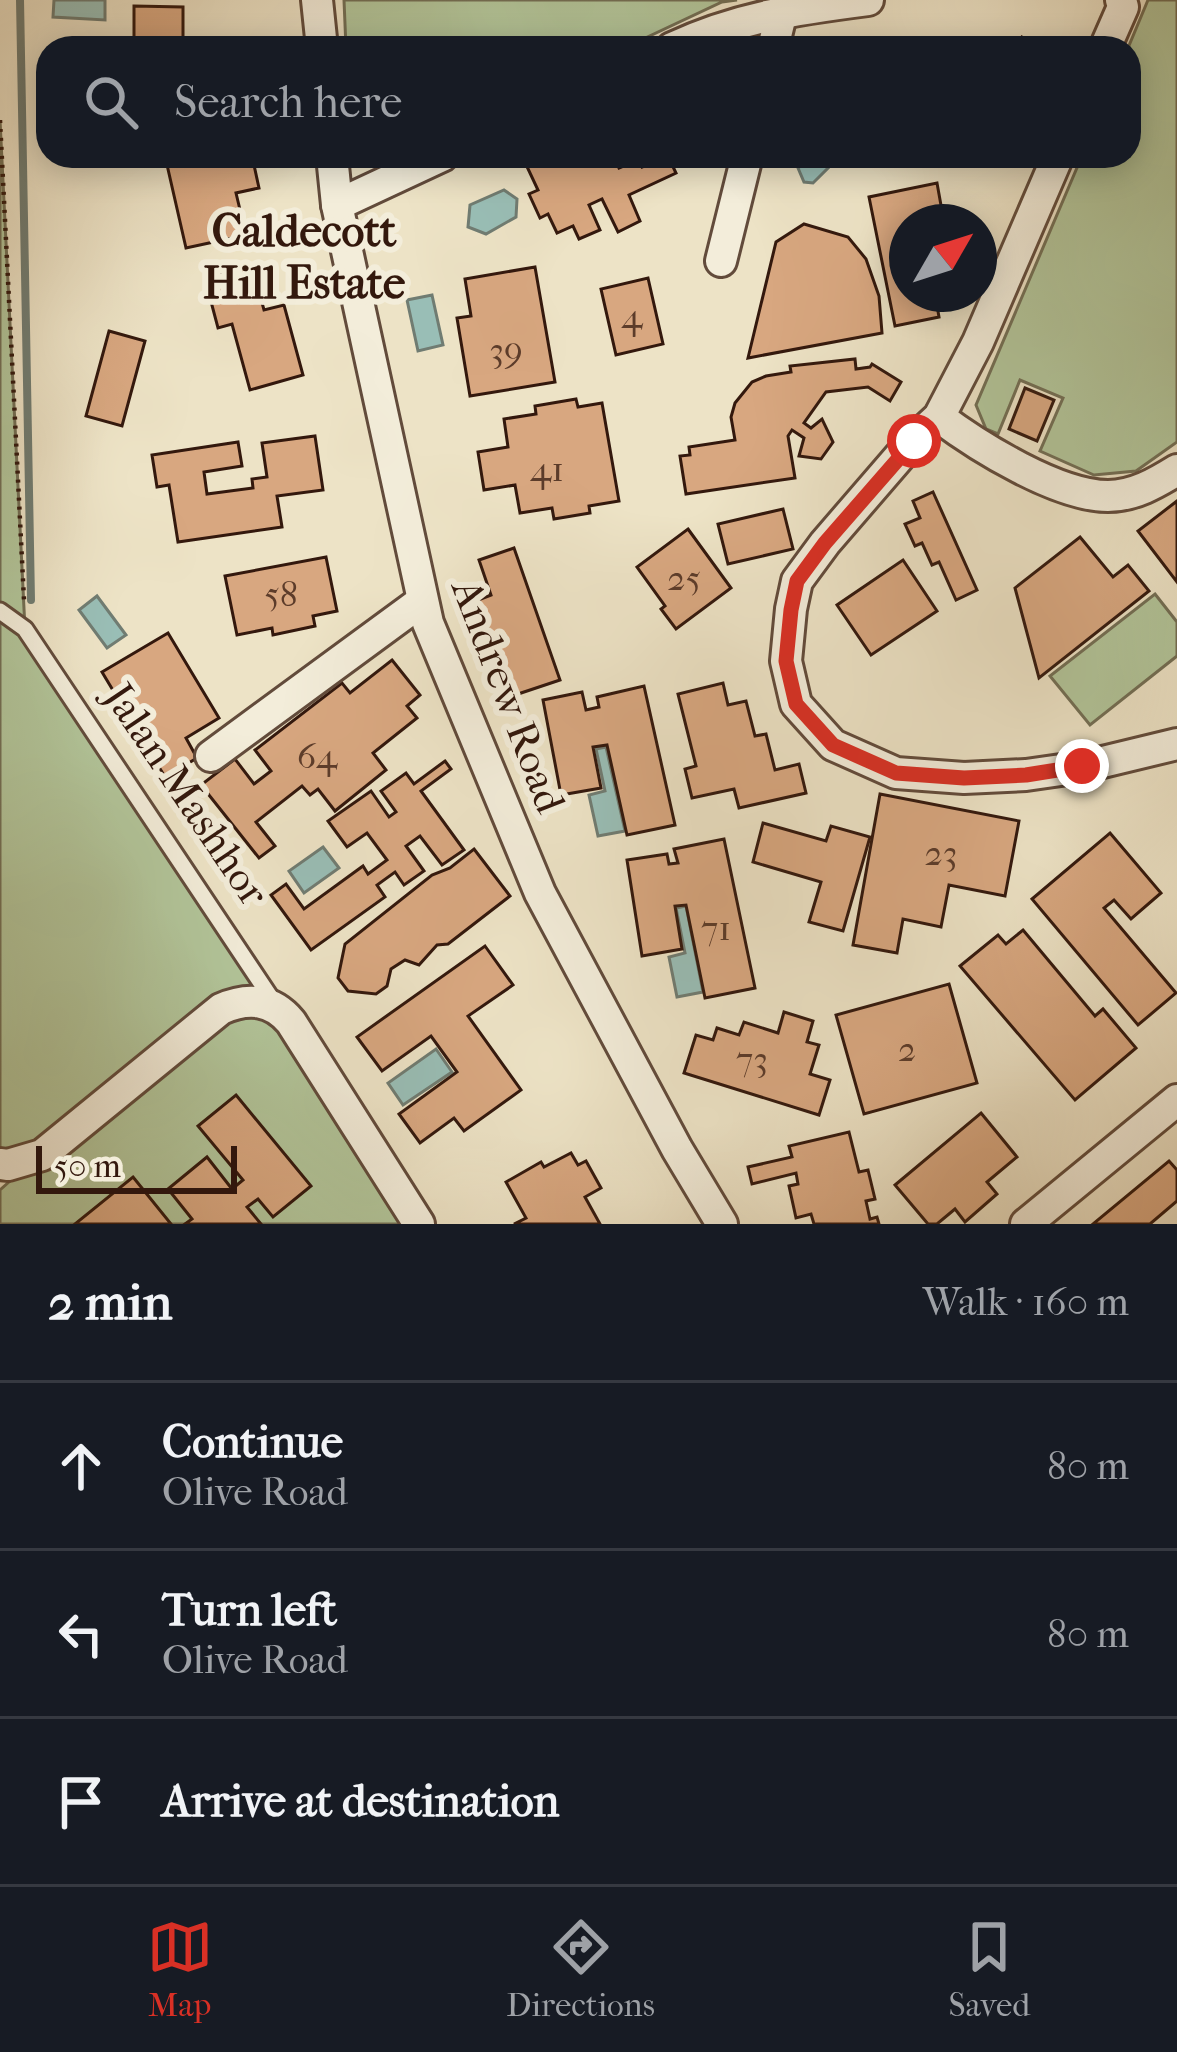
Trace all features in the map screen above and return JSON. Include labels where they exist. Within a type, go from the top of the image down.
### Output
[{"type":"street","points":[[317,0],[321,36]]},
{"type":"street","points":[[699,36],[782,11],[868,0]]},
{"type":"street","points":[[1110,36],[1122,4]]},
{"type":"street","points":[[776,36],[782,11]]},
{"type":"street","name":"Andrew Road","points":[[333,168],[337,206],[428,623],[540,893],[677,1150],[722,1224]]},
{"type":"street","points":[[337,206],[417,168]]},
{"type":"street","points":[[721,261],[744,168]]},
{"type":"street","points":[[1053,168],[978,342],[939,417],[797,581],[786,661],[796,704],[833,745],[896,773],[964,778],[1026,775],[1177,744]]},
{"type":"street","points":[[939,417],[968,439],[1083,494],[1111,496],[1148,488],[1177,470]]},
{"type":"street","points":[[211,756],[422,601]]},
{"type":"street","points":[[0,1164],[41,1155],[221,1009],[259,1001],[278,1008]]},
{"type":"street","name":"Jalan Mashhor","points":[[278,1008],[419,1224]]},
{"type":"street","points":[[1026,1224],[1177,1100]]},
{"type":"lane","points":[[0,611],[25,629]]},
{"type":"lane","name":"Jalan Mashhor","points":[[25,629],[278,1008]]},
{"type":"path","points":[[0,120],[25,629]]},
{"type":"green space","points":[[344,0],[737,0],[722,2],[650,36],[346,36]]},
{"type":"green space","points":[[1148,0],[1177,0],[1177,442],[1136,471],[1094,475],[1040,451],[1063,398],[1020,380],[998,434],[986,429],[976,405],[1077,168],[1141,168],[1141,36],[1133,36]]},
{"type":"green space","points":[[0,120],[25,629],[418,1224],[0,1224],[0,1190],[38,1156],[0,1161]]},
{"type":"green space","points":[[1155,594],[1177,622],[1177,656],[1090,725],[1050,676]]},
{"type":"water","points":[[54,0],[105,0],[105,20],[53,17]]},
{"type":"water","points":[[798,168],[828,168],[813,183],[804,182]]},
{"type":"water","points":[[504,190],[517,199],[516,217],[486,234],[468,227],[470,205]]},
{"type":"water","points":[[432,295],[443,345],[418,351],[407,300]]},
{"type":"water","points":[[97,596],[126,635],[107,648],[79,610]]},
{"type":"water","points":[[606,747],[625,831],[598,836],[589,795],[605,791],[596,749]]},
{"type":"water","points":[[323,847],[339,868],[304,893],[289,871]]},
{"type":"water","points":[[686,906],[703,992],[677,997],[669,957],[685,953],[676,908]]},
{"type":"water","points":[[436,1049],[452,1072],[403,1105],[388,1083]]},
{"type":"building","points":[[134,6],[183,7],[183,36],[134,36]]},
{"type":"building","points":[[168,168],[255,168],[259,188],[236,193],[246,235],[186,248]]},
{"type":"building","points":[[528,168],[674,168],[676,173],[629,195],[640,221],[618,232],[602,199],[589,205],[600,230],[579,239],[573,226],[557,233],[548,214],[540,218],[529,194],[538,190]]},
{"type":"building","points":[[937,183],[941,204],[889,204],[889,296],[869,197]]},
{"type":"building","points":[[804,224],[848,237],[866,259],[879,296],[882,333],[748,358],[776,242]]},
{"type":"building","points":[[252,266],[264,310],[284,305],[303,375],[250,390],[232,324],[218,328],[205,279]]},
{"type":"building","points":[[535,267],[555,382],[470,396],[457,318],[471,316],[465,279]]},
{"type":"building","points":[[648,278],[663,344],[616,355],[601,289]]},
{"type":"building","points":[[892,312],[938,312],[939,317],[895,326]]},
{"type":"building","points":[[109,331],[145,341],[122,426],[86,416]]},
{"type":"building","points":[[855,359],[856,369],[872,364],[901,382],[890,401],[868,387],[826,392],[804,423],[811,428],[822,419],[833,442],[821,459],[799,456],[804,438],[792,430],[788,436],[795,478],[686,494],[680,456],[690,455],[689,447],[735,440],[731,417],[735,403],[752,382],[791,372],[790,366]]},
{"type":"building","points":[[1025,388],[1054,400],[1037,441],[1009,429]]},
{"type":"building","points":[[576,399],[578,407],[602,403],[619,501],[589,506],[590,513],[554,519],[552,508],[520,513],[515,485],[484,490],[478,452],[508,447],[504,419],[536,414],[535,406]]},
{"type":"building","points":[[315,436],[323,490],[277,496],[282,527],[178,542],[169,485],[157,487],[152,455],[238,442],[242,466],[204,472],[207,494],[253,488],[252,479],[267,477],[262,443]]},
{"type":"building","points":[[933,492],[977,590],[956,600],[939,562],[932,565],[922,543],[915,546],[905,524],[920,518],[913,501]]},
{"type":"building","points":[[1177,501],[1177,582],[1138,531]]},
{"type":"building","points":[[783,509],[793,549],[728,564],[718,524]]},
{"type":"building","points":[[688,529],[731,588],[676,629],[637,567]]},
{"type":"building","points":[[1080,537],[1113,577],[1128,565],[1149,591],[1039,678],[1015,588]]},
{"type":"building","points":[[514,548],[560,680],[512,696],[478,600],[491,595],[479,560]]},
{"type":"building","points":[[326,557],[337,611],[313,616],[315,626],[273,635],[272,628],[237,635],[225,576]]},
{"type":"building","points":[[903,560],[937,611],[871,655],[837,605]]},
{"type":"building","points":[[168,633],[219,718],[186,738],[197,758],[165,777],[102,672]]},
{"type":"building","points":[[392,660],[420,695],[407,706],[417,718],[373,753],[386,770],[335,811],[318,789],[310,795],[302,786],[256,822],[275,846],[259,858],[201,785],[235,759],[254,784],[271,771],[255,750],[342,683],[350,693]]},
{"type":"building","points":[[723,683],[728,705],[746,701],[755,736],[766,734],[775,770],[799,764],[806,793],[739,808],[734,789],[692,798],[685,769],[696,766],[678,694]]},
{"type":"building","points":[[644,686],[675,825],[627,835],[607,745],[593,747],[601,788],[561,795],[543,700],[582,692],[586,710],[599,707],[597,697]]},
{"type":"building","points":[[445,761],[451,769],[421,791],[464,850],[442,865],[420,836],[406,846],[424,871],[404,885],[395,872],[377,885],[385,897],[311,950],[271,895],[286,884],[304,909],[363,866],[368,874],[387,860],[367,833],[347,847],[328,821],[371,791],[389,817],[396,812],[381,791],[406,773],[414,784]]},
{"type":"building","points":[[880,794],[1019,821],[1005,896],[949,885],[941,927],[903,919],[897,953],[853,945]]},
{"type":"building","points":[[763,823],[826,841],[831,826],[870,837],[843,931],[809,922],[821,882],[753,862]]},
{"type":"building","points":[[1110,833],[1161,893],[1131,919],[1114,900],[1104,908],[1176,993],[1138,1025],[1032,899]]},
{"type":"building","points":[[724,839],[755,988],[705,998],[686,905],[675,906],[682,949],[642,956],[627,860],[667,854],[669,864],[678,863],[674,849]]},
{"type":"building","points":[[474,849],[510,896],[448,944],[437,945],[419,965],[405,960],[391,969],[387,986],[376,994],[348,991],[338,978],[345,944],[432,875]]},
{"type":"building","points":[[1023,930],[1095,1016],[1103,1009],[1136,1048],[1075,1100],[960,966],[998,935],[1006,944]]},
{"type":"building","points":[[485,946],[513,985],[468,1016],[521,1090],[464,1131],[454,1118],[420,1143],[399,1114],[457,1072],[431,1036],[382,1071],[357,1037]]},
{"type":"building","points":[[949,984],[977,1083],[864,1114],[836,1015]]},
{"type":"building","points":[[784,1012],[813,1021],[807,1042],[819,1045],[810,1074],[830,1080],[819,1115],[684,1073],[696,1035],[713,1040],[717,1028],[739,1035],[744,1022],[778,1033]]},
{"type":"building","points":[[236,1095],[311,1186],[273,1217],[258,1199],[247,1207],[261,1224],[185,1224],[192,1219],[168,1189],[207,1157],[232,1189],[243,1180],[198,1126]]},
{"type":"building","points":[[981,1113],[1017,1157],[987,1182],[997,1194],[965,1222],[955,1209],[937,1224],[928,1224],[895,1185]]},
{"type":"building","points":[[849,1132],[859,1172],[868,1170],[875,1199],[866,1201],[870,1219],[877,1217],[879,1224],[814,1224],[811,1214],[796,1218],[789,1186],[798,1184],[796,1173],[752,1184],[748,1167],[792,1157],[789,1146]]},
{"type":"building","points":[[571,1153],[578,1165],[586,1161],[601,1188],[585,1197],[600,1224],[514,1224],[526,1218],[506,1182],[541,1162],[544,1167]]},
{"type":"building","points":[[1169,1161],[1177,1170],[1177,1201],[1150,1224],[1093,1224]]},
{"type":"building","points":[[133,1177],[171,1224],[75,1224]]},
{"type":"waterway","points":[[20,0],[31,600]]},
{"type":"district","name":"Caldecott Hill Estate","points":[[304,257]]},
{"type":"route","points":[[914,441],[797,581],[786,661],[796,704],[833,745],[896,773],[964,778],[1082,766]]}]
